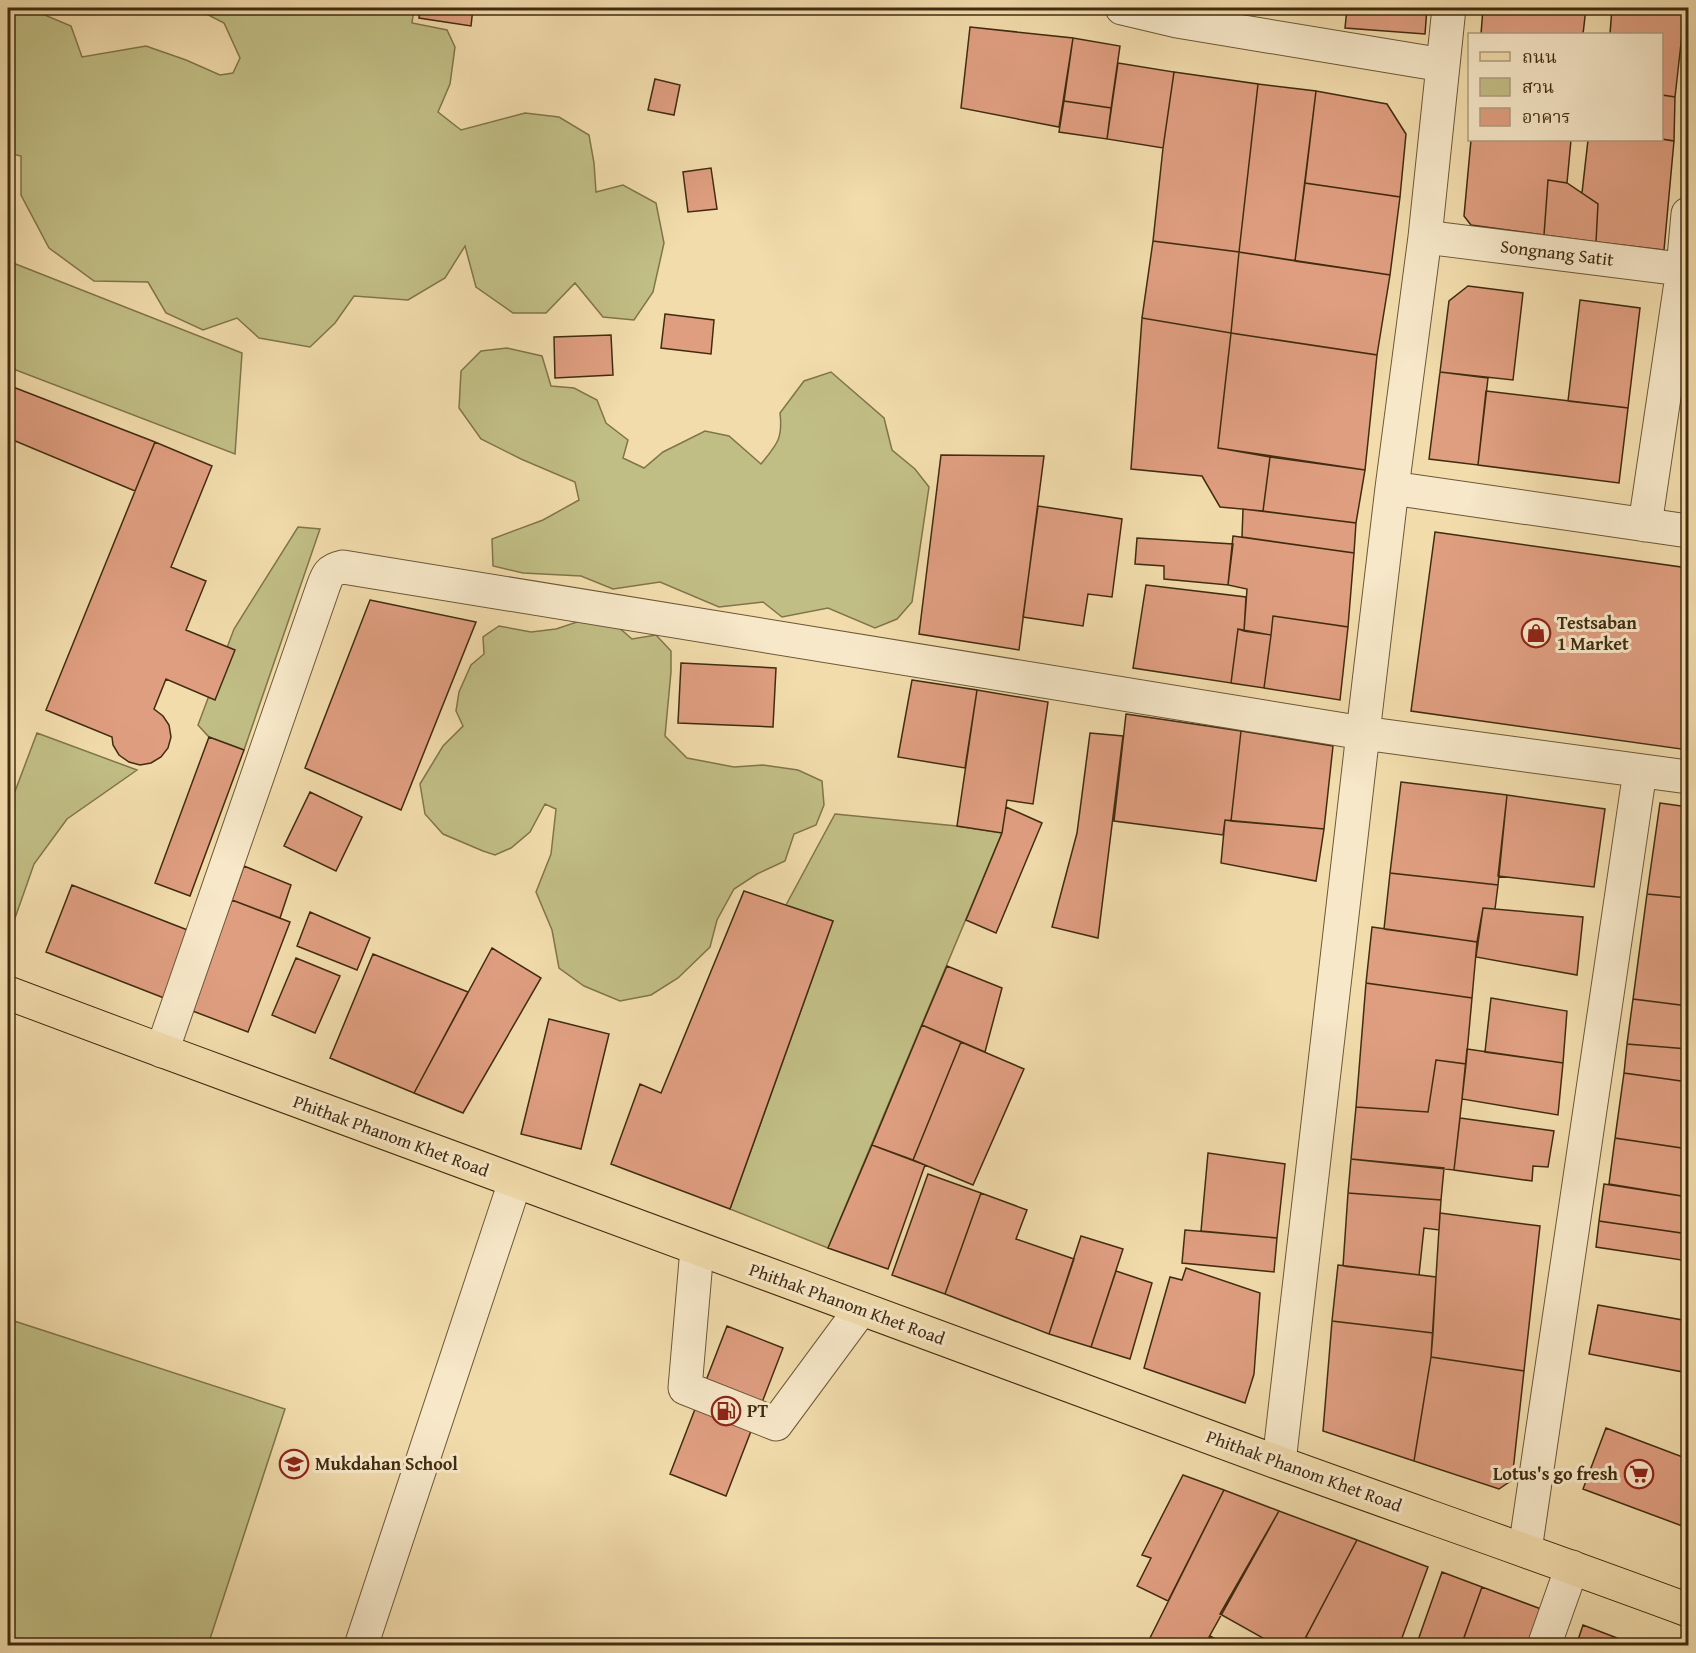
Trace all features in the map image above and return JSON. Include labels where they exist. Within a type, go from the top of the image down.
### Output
[{"type":"main road","name":"Phithak Phanom Khet Road","points":[[8,993],[697,1249],[1689,1610]]},
{"type":"street","points":[[1122,8],[1178,21],[1443,65]]},
{"type":"street","points":[[1279,1462],[1392,488],[1425,237],[1449,8]]},
{"type":"street","points":[[1645,525],[1686,269],[1689,214]]},
{"type":"street","name":"Songnang Satit","points":[[1425,237],[1686,269]]},
{"type":"street","points":[[1392,488],[1689,531]]},
{"type":"street","points":[[162,1051],[322,590],[333,569],[343,567],[1363,733],[1689,777]]},
{"type":"street","points":[[1525,1550],[1640,771]]},
{"type":"street","points":[[362,1646],[515,1182]]},
{"type":"street","points":[[697,1249],[685,1388],[776,1424],[861,1309]]},
{"type":"street","points":[[1544,1646],[1572,1567]]},
{"type":"green space","points":[[195,8],[414,8],[412,23],[447,30],[455,47],[450,84],[438,112],[461,130],[525,113],[559,117],[589,135],[596,192],[623,185],[656,203],[664,243],[653,292],[634,320],[603,317],[575,283],[546,313],[513,313],[476,287],[465,246],[445,278],[408,300],[354,296],[335,323],[310,347],[259,338],[237,318],[203,330],[166,313],[148,282],[94,281],[49,248],[21,195],[21,156],[8,153],[8,11],[33,10],[71,26],[82,57],[146,46],[220,75],[233,73],[240,58],[224,23]]},
{"type":"green space","points":[[8,261],[242,353],[235,454],[8,367]]},
{"type":"green space","points":[[507,348],[542,356],[551,386],[574,388],[597,400],[606,423],[628,440],[623,458],[644,468],[663,452],[705,431],[729,436],[761,464],[778,441],[781,429],[780,413],[804,381],[831,372],[884,418],[892,450],[915,469],[929,487],[912,602],[897,619],[875,628],[828,608],[782,617],[763,602],[719,607],[660,582],[613,589],[581,576],[523,573],[493,566],[492,539],[543,520],[579,500],[575,482],[481,439],[459,408],[461,371],[481,351]]},
{"type":"green space","points":[[298,527],[320,529],[244,750],[209,737],[198,725],[234,629]]},
{"type":"green space","points":[[586,619],[617,626],[632,639],[656,635],[671,651],[665,736],[687,758],[734,767],[763,765],[798,770],[822,781],[824,805],[816,825],[794,834],[785,861],[757,874],[734,889],[717,920],[710,947],[678,978],[651,995],[620,1001],[584,986],[559,968],[552,930],[536,892],[551,854],[556,809],[545,804],[530,832],[511,848],[495,855],[443,834],[425,814],[420,784],[443,746],[463,726],[456,711],[459,692],[471,665],[484,654],[483,637],[499,626],[531,632],[556,629]]},
{"type":"green space","points":[[37,733],[137,770],[67,819],[34,864],[8,938],[8,810]]},
{"type":"green space","points":[[835,814],[957,826],[1002,833],[828,1248],[730,1209],[833,921],[786,905]]},
{"type":"green space","points":[[8,1319],[285,1409],[208,1645],[8,1645]]},
{"type":"building","points":[[420,8],[473,8],[471,26],[419,18]]},
{"type":"building","points":[[1347,8],[1427,8],[1425,34],[1345,28]]},
{"type":"building","points":[[1483,8],[1586,8],[1583,33],[1481,33]]},
{"type":"building","points":[[1612,8],[1685,8],[1675,97],[1663,95],[1663,33],[1610,33]]},
{"type":"building","points":[[970,27],[1073,38],[1059,127],[961,108]]},
{"type":"building","points":[[1073,38],[1120,46],[1111,108],[1064,101]]},
{"type":"building","points":[[1118,63],[1174,72],[1163,148],[1107,139]]},
{"type":"building","points":[[1174,72],[1258,84],[1239,252],[1153,241]]},
{"type":"building","points":[[655,79],[680,85],[674,115],[648,110]]},
{"type":"building","points":[[1258,84],[1316,91],[1295,261],[1239,252]]},
{"type":"building","points":[[1316,91],[1387,104],[1406,134],[1400,197],[1305,183]]},
{"type":"building","points":[[1663,95],[1675,97],[1674,141],[1663,139]]},
{"type":"building","points":[[1064,101],[1111,108],[1107,139],[1059,132]]},
{"type":"building","points":[[1663,139],[1674,141],[1664,250],[1596,242],[1598,204],[1582,193],[1588,141],[1663,141]]},
{"type":"building","points":[[1471,141],[1571,141],[1567,183],[1548,180],[1544,235],[1471,225],[1464,216]]},
{"type":"building","points":[[711,168],[717,209],[688,212],[683,172]]},
{"type":"building","points":[[1548,180],[1567,183],[1598,204],[1596,242],[1544,235]]},
{"type":"building","points":[[1305,183],[1400,197],[1390,275],[1295,261]]},
{"type":"building","points":[[1153,241],[1239,252],[1231,333],[1142,318]]},
{"type":"building","points":[[1239,252],[1390,275],[1377,355],[1231,333]]},
{"type":"building","points":[[1468,286],[1523,293],[1513,380],[1440,372],[1449,301]]},
{"type":"building","points":[[1580,300],[1640,308],[1628,408],[1568,401]]},
{"type":"building","points":[[665,314],[714,320],[711,354],[661,348]]},
{"type":"building","points":[[1142,318],[1231,333],[1218,448],[1270,457],[1263,511],[1220,507],[1202,476],[1131,469]]},
{"type":"building","points":[[1231,333],[1377,355],[1365,470],[1218,448]]},
{"type":"building","points":[[611,335],[613,375],[555,378],[554,337]]},
{"type":"building","points":[[1440,372],[1488,378],[1478,465],[1429,459]]},
{"type":"building","points":[[13,387],[155,442],[135,491],[8,438],[8,399]]},
{"type":"building","points":[[1486,391],[1628,408],[1619,483],[1478,465]]},
{"type":"building","points":[[155,442],[212,466],[171,567],[206,581],[186,630],[235,650],[215,700],[166,679],[154,709],[169,725],[171,737],[168,748],[161,757],[151,763],[140,765],[129,762],[119,755],[113,745],[112,737],[46,710]]},
{"type":"building","points":[[941,455],[1044,456],[1019,650],[919,634]]},
{"type":"building","points":[[1270,457],[1365,470],[1356,523],[1263,511]]},
{"type":"building","points":[[1038,506],[1122,519],[1112,597],[1088,594],[1083,626],[1023,617]]},
{"type":"building","points":[[1243,509],[1356,523],[1354,553],[1242,537]]},
{"type":"building","name":"Testsaban 1 Market","points":[[1435,532],[1688,568],[1688,750],[1411,711]]},
{"type":"building","points":[[1233,536],[1354,553],[1348,627],[1273,616],[1271,635],[1244,631],[1247,589],[1228,585]]},
{"type":"building","points":[[1137,538],[1233,544],[1228,585],[1164,579],[1164,566],[1135,564]]},
{"type":"building","points":[[1146,585],[1246,597],[1244,631],[1238,629],[1231,683],[1133,668]]},
{"type":"building","points":[[370,600],[476,622],[401,810],[305,768]]},
{"type":"building","points":[[1273,616],[1348,627],[1340,700],[1264,688]]},
{"type":"building","points":[[1238,629],[1271,635],[1264,688],[1231,683]]},
{"type":"building","points":[[681,663],[776,668],[773,727],[678,723]]},
{"type":"building","points":[[912,680],[977,690],[965,768],[898,757]]},
{"type":"building","points":[[977,690],[1048,702],[1033,804],[1007,800],[1002,833],[957,826]]},
{"type":"building","points":[[1126,714],[1241,731],[1231,821],[1225,820],[1223,835],[1114,821]]},
{"type":"building","points":[[1241,731],[1333,746],[1324,829],[1231,821]]},
{"type":"building","points":[[1090,733],[1123,736],[1098,938],[1052,927],[1077,833]]},
{"type":"building","points":[[209,737],[244,750],[190,896],[155,883]]},
{"type":"building","points":[[1401,782],[1507,795],[1498,885],[1390,873]]},
{"type":"building","points":[[310,792],[362,817],[336,871],[284,846]]},
{"type":"building","points":[[1507,795],[1605,809],[1594,887],[1498,876]]},
{"type":"building","points":[[1660,803],[1688,807],[1688,898],[1647,894]]},
{"type":"building","points":[[1006,807],[1042,823],[996,933],[966,920],[1002,833]]},
{"type":"building","points":[[1225,820],[1324,829],[1316,881],[1221,863]]},
{"type":"building","points":[[244,866],[291,885],[280,918],[232,900]]},
{"type":"building","points":[[1390,873],[1498,885],[1495,909],[1483,908],[1477,942],[1384,929]]},
{"type":"building","points":[[72,885],[190,931],[164,998],[46,952]]},
{"type":"building","points":[[744,891],[833,921],[730,1209],[611,1164],[640,1084],[661,1093]]},
{"type":"building","points":[[1647,894],[1688,898],[1688,1006],[1633,999]]},
{"type":"building","points":[[232,900],[290,922],[248,1032],[190,1010]]},
{"type":"building","points":[[1483,908],[1583,917],[1577,975],[1476,957]]},
{"type":"building","points":[[310,912],[370,938],[357,970],[297,946]]},
{"type":"building","points":[[1372,927],[1477,942],[1472,998],[1366,983]]},
{"type":"building","points":[[492,948],[541,978],[463,1113],[414,1093]]},
{"type":"building","points":[[373,954],[468,992],[414,1093],[330,1058]]},
{"type":"building","points":[[296,958],[340,976],[315,1033],[272,1015]]},
{"type":"building","points":[[947,966],[1002,988],[985,1052],[922,1025]]},
{"type":"building","points":[[1366,983],[1472,998],[1466,1064],[1436,1060],[1428,1112],[1356,1107]]},
{"type":"building","points":[[1491,998],[1567,1011],[1563,1063],[1485,1052]]},
{"type":"building","points":[[1633,999],[1688,1006],[1688,1049],[1627,1044]]},
{"type":"building","points":[[549,1019],[609,1034],[581,1149],[521,1134]]},
{"type":"building","points":[[922,1025],[961,1042],[913,1160],[872,1145]]},
{"type":"building","points":[[961,1042],[1024,1069],[973,1185],[913,1160]]},
{"type":"building","points":[[1627,1044],[1688,1049],[1688,1082],[1624,1073]]},
{"type":"building","points":[[1467,1049],[1563,1063],[1558,1115],[1462,1099]]},
{"type":"building","points":[[1436,1060],[1466,1064],[1454,1170],[1351,1159],[1356,1107],[1428,1112]]},
{"type":"building","points":[[1624,1073],[1688,1082],[1688,1149],[1615,1138]]},
{"type":"building","points":[[1460,1118],[1554,1131],[1548,1167],[1533,1166],[1532,1181],[1454,1170]]},
{"type":"building","points":[[1615,1138],[1688,1149],[1688,1197],[1609,1184]]},
{"type":"building","points":[[872,1145],[925,1165],[888,1269],[828,1248]]},
{"type":"building","points":[[1208,1153],[1285,1164],[1277,1238],[1201,1231]]},
{"type":"building","points":[[1351,1159],[1444,1168],[1441,1200],[1348,1193]]},
{"type":"building","points":[[928,1174],[981,1193],[945,1294],[892,1275]]},
{"type":"building","points":[[1604,1184],[1688,1197],[1688,1234],[1599,1221]]},
{"type":"building","points":[[981,1193],[1027,1210],[1016,1239],[1074,1259],[1049,1334],[945,1294]]},
{"type":"building","points":[[1348,1193],[1441,1200],[1439,1230],[1424,1228],[1419,1275],[1343,1266]]},
{"type":"building","points":[[1440,1213],[1540,1226],[1524,1371],[1431,1357]]},
{"type":"building","points":[[1599,1221],[1688,1234],[1688,1261],[1596,1247]]},
{"type":"building","points":[[1185,1230],[1277,1238],[1274,1272],[1182,1263]]},
{"type":"building","points":[[1081,1236],[1123,1249],[1091,1347],[1049,1334]]},
{"type":"building","points":[[1338,1265],[1436,1277],[1433,1333],[1332,1321]]},
{"type":"building","points":[[1186,1268],[1260,1293],[1254,1374],[1245,1403],[1144,1368],[1170,1277],[1182,1280]]},
{"type":"building","points":[[1116,1271],[1152,1283],[1130,1359],[1091,1347]]},
{"type":"building","points":[[1598,1305],[1688,1321],[1688,1340],[1683,1372],[1589,1354]]},
{"type":"building","points":[[1332,1321],[1433,1333],[1414,1461],[1323,1431]]},
{"type":"building","name":"PT","points":[[727,1326],[783,1348],[726,1496],[670,1474]]},
{"type":"building","points":[[1688,1340],[1688,1372],[1683,1372]]},
{"type":"building","points":[[1431,1357],[1524,1371],[1512,1480],[1499,1489],[1414,1461]]},
{"type":"building","name":"Lotus's go fresh","points":[[1606,1428],[1688,1459],[1688,1517],[1685,1527],[1583,1489]]},
{"type":"building","points":[[1183,1475],[1224,1490],[1168,1601],[1137,1586],[1151,1558],[1142,1555]]},
{"type":"building","points":[[1224,1490],[1279,1511],[1204,1646],[1146,1646]]},
{"type":"building","points":[[1279,1511],[1357,1540],[1301,1646],[1277,1646],[1220,1614]]},
{"type":"building","points":[[1357,1540],[1428,1567],[1399,1646],[1324,1646],[1306,1637]]},
{"type":"building","points":[[1442,1572],[1482,1587],[1461,1646],[1416,1646]]},
{"type":"building","points":[[1482,1587],[1541,1609],[1528,1646],[1461,1646]]},
{"type":"building","points":[[1583,1625],[1638,1646],[1576,1646]]},
{"type":"building","points":[[1210,1636],[1228,1646],[1204,1646]]},
{"type":"place","name":"Testsaban 1 Market","points":[[1536,633]]},
{"type":"place","name":"PT","points":[[726,1411]]},
{"type":"place","name":"Mukdahan School","points":[[294,1464]]},
{"type":"place","name":"Lotus's go fresh","points":[[1639,1474]]}]
